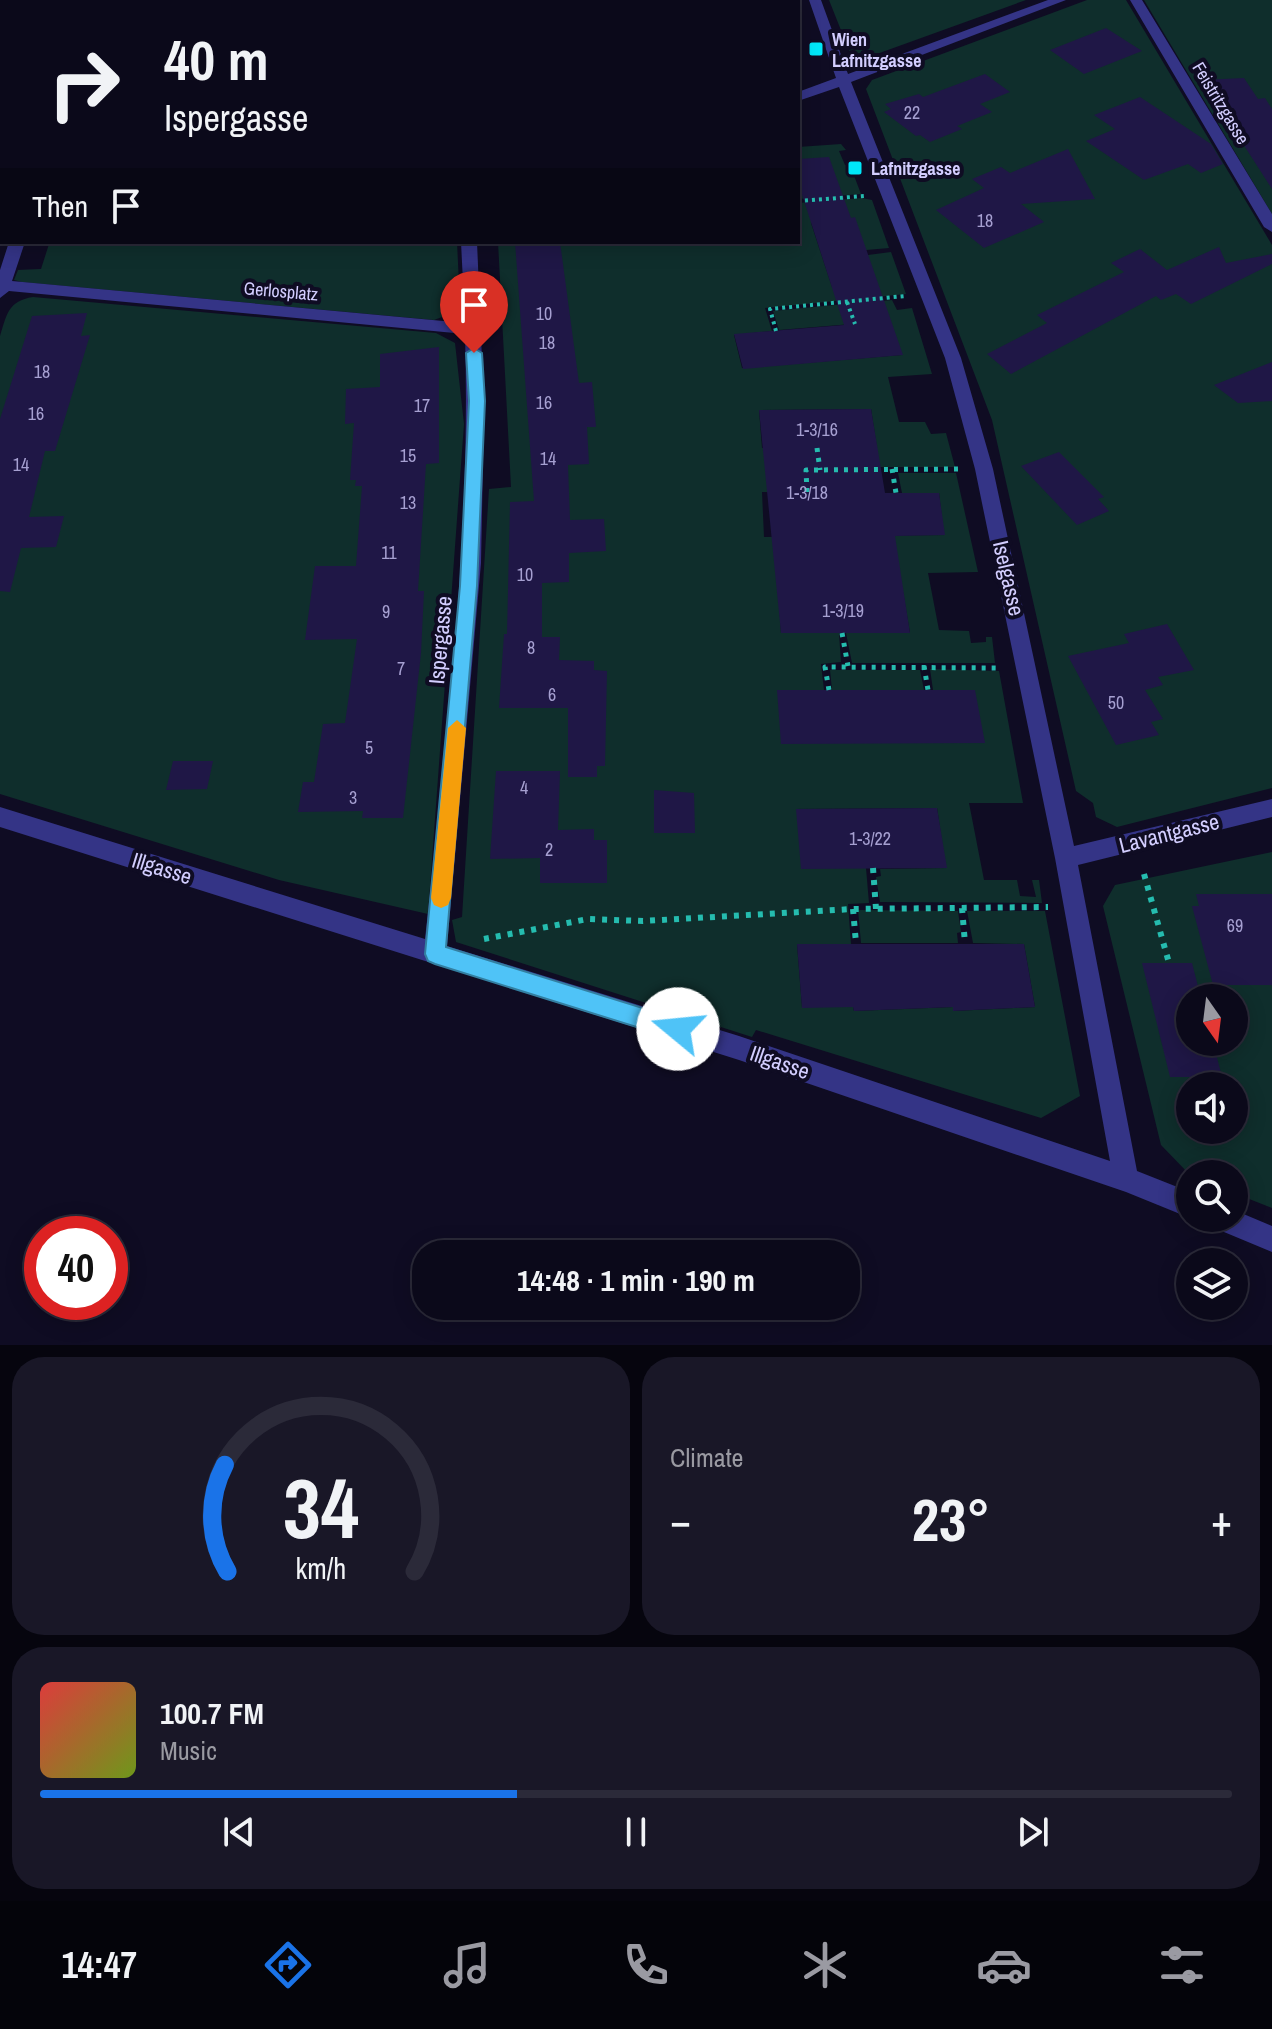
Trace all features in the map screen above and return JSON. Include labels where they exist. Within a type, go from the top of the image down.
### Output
[{"type":"street","name":"Iselgasse","points":[[815,0],[841,66],[843,81],[930,293],[953,358],[984,469],[1028,668],[1126,1179]]},
{"type":"street","points":[[800,96],[1060,0]]},
{"type":"street","name":"Feistritzgasse","points":[[1136,0],[1272,227]]},
{"type":"street","points":[[1,288],[16,244]]},
{"type":"street","points":[[469,244],[473,329]]},
{"type":"street","name":"Gerlosplatz","points":[[1,288],[473,329]]},
{"type":"street","name":"Ispergasse","points":[[435,954],[468,586],[477,401],[473,329]]},
{"type":"street","name":"Lavantgasse","points":[[1066,858],[1272,808]]},
{"type":"street","name":"Illgasse","points":[[0,817],[739,1048],[1126,1179],[1176,1199]]},
{"type":"street","points":[[1248,1229],[1272,1239]]},
{"type":"path","points":[[800,201],[890,194]]},
{"type":"path","points":[[776,331],[770,309],[930,293]]},
{"type":"path","points":[[847,302],[855,324]]},
{"type":"path","points":[[817,448],[820,470]]},
{"type":"path","points":[[892,469],[896,493]]},
{"type":"path","points":[[807,492],[806,470],[984,469]]},
{"type":"path","points":[[842,633],[848,666]]},
{"type":"path","points":[[924,666],[928,690]]},
{"type":"path","points":[[829,690],[825,667],[1028,668]]},
{"type":"path","points":[[873,868],[876,909]]},
{"type":"path","points":[[1144,874],[1169,963]]},
{"type":"path","points":[[435,954],[486,938],[588,919],[643,921],[853,909],[1073,907]]},
{"type":"path","points":[[962,908],[965,943]]},
{"type":"path","points":[[853,909],[856,943]]},
{"type":"green space","points":[[829,0],[1026,0],[863,59],[852,58]]},
{"type":"green space","points":[[1087,0],[1126,0],[1272,245],[1272,788],[1117,827],[1096,817],[1093,803],[1076,791],[992,420],[866,89],[872,80]]},
{"type":"green space","points":[[1144,0],[1272,0],[1272,214]]},
{"type":"green space","points":[[841,144],[846,150],[839,151],[845,165],[850,165],[861,194],[800,199],[800,185],[837,182],[800,160],[800,147]]},
{"type":"green space","points":[[872,200],[889,248],[866,250],[811,223],[832,287],[868,255],[891,252],[906,294],[765,308],[772,331],[734,335],[742,368],[902,355],[851,304],[892,300],[897,310],[912,308],[932,374],[888,377],[899,422],[925,422],[931,434],[946,433],[955,467],[823,467],[877,448],[871,409],[759,410],[762,448],[814,448],[802,492],[762,492],[764,537],[944,535],[939,493],[902,493],[898,473],[956,473],[978,572],[928,573],[939,630],[969,631],[971,643],[986,642],[986,637],[992,637],[995,663],[852,663],[846,633],[910,633],[902,586],[778,587],[781,633],[839,633],[841,662],[821,664],[824,690],[933,690],[930,669],[999,671],[1023,803],[969,803],[984,880],[1017,880],[1020,896],[1036,897],[1032,880],[1039,880],[1042,903],[880,902],[876,877],[881,876],[880,869],[946,868],[937,808],[797,809],[866,868],[869,903],[848,904],[851,944],[797,944],[802,1007],[853,1007],[854,1011],[953,1007],[954,1011],[1035,1007],[1024,944],[973,943],[967,911],[1045,911],[1080,1096],[1041,1118],[756,1030],[752,1037],[456,942],[452,920],[462,917],[489,489],[511,487],[498,244],[800,244],[800,203]]},
{"type":"green space","points":[[49,244],[457,244],[460,304],[458,311],[434,320],[14,280],[18,270],[41,269]]},
{"type":"green space","points":[[33,297],[436,333],[455,343],[464,424],[428,914],[279,880],[0,794],[0,336],[13,305]]},
{"type":"green space","points":[[845,304],[852,324],[779,330],[773,311]]},
{"type":"green space","points":[[830,670],[920,670],[924,690],[832,690]]},
{"type":"green space","points":[[1272,852],[1272,1208],[1248,1199],[1248,1160],[1176,1161],[1161,1145],[1103,906],[1115,885]]},
{"type":"green space","points":[[858,910],[958,911],[961,932],[957,933],[958,943],[861,943]]},
{"type":"building","points":[[1106,28],[1142,51],[1084,74],[1050,50]]},
{"type":"building","points":[[985,74],[1010,92],[980,104],[992,112],[957,126],[962,129],[930,142],[920,135],[916,136],[884,112],[891,109],[885,104],[919,94],[923,97]]},
{"type":"building","points":[[1244,78],[1258,99],[1265,98],[1272,109],[1272,189],[1202,80]]},
{"type":"building","points":[[1140,97],[1211,144],[1223,164],[1201,173],[1188,164],[1144,180],[1086,141],[1115,129],[1094,115]]},
{"type":"building","points":[[1068,149],[1095,199],[1021,204],[1044,222],[984,248],[936,210],[984,188],[972,179],[1001,167],[1010,173]]},
{"type":"building","points":[[829,157],[851,218],[855,217],[903,355],[743,369],[734,334],[844,325],[800,188],[800,159]]},
{"type":"building","points":[[515,244],[560,244],[579,383],[592,382],[596,427],[587,427],[589,464],[568,465],[570,520],[604,519],[606,551],[569,553],[569,582],[542,583],[542,637],[560,637],[559,660],[594,661],[594,670],[607,671],[605,766],[597,766],[597,777],[568,777],[568,708],[499,708],[504,634],[507,634],[510,502],[534,501]]},
{"type":"building","points":[[1219,247],[1226,263],[1272,254],[1272,264],[1191,304],[1176,294],[1161,300],[1156,296],[1011,374],[987,354],[1047,323],[1037,315],[1124,272],[1111,263],[1140,249],[1167,270]]},
{"type":"building","points":[[87,313],[81,336],[90,335],[55,451],[45,451],[29,517],[64,516],[56,547],[21,548],[10,592],[0,591],[0,419],[32,316]]},
{"type":"building","points":[[439,347],[439,463],[426,464],[418,591],[424,591],[421,653],[403,818],[362,818],[363,811],[298,812],[303,782],[314,782],[323,724],[345,723],[357,639],[305,640],[315,566],[356,566],[362,486],[355,486],[356,480],[350,480],[354,423],[345,424],[346,389],[380,387],[380,354]]},
{"type":"building","points":[[1272,362],[1272,401],[1238,403],[1214,385]]},
{"type":"building","points":[[871,409],[885,493],[939,493],[945,535],[895,536],[910,633],[781,633],[759,410]]},
{"type":"building","points":[[1059,452],[1104,497],[1098,499],[1109,511],[1077,525],[1021,466]]},
{"type":"building","points":[[1167,624],[1194,670],[1158,677],[1163,685],[1145,690],[1163,719],[1151,722],[1159,735],[1116,745],[1068,656],[1129,643],[1124,634]]},
{"type":"building","points":[[777,690],[975,690],[985,743],[781,744]]},
{"type":"building","points":[[173,761],[213,761],[207,789],[166,790]]},
{"type":"building","points":[[496,771],[560,771],[558,830],[594,829],[594,840],[607,840],[607,883],[540,883],[540,858],[490,859]]},
{"type":"building","points":[[654,790],[694,793],[695,833],[654,833]]},
{"type":"building","points":[[937,808],[947,868],[801,869],[796,809]]},
{"type":"building","points":[[1196,894],[1272,894],[1272,985],[1213,984],[1192,906],[1199,906]]},
{"type":"building","points":[[797,944],[1024,944],[1035,1007],[953,1011],[953,1007],[854,1011],[853,1007],[802,1008]]},
{"type":"building","points":[[1142,963],[1192,963],[1197,984],[1176,984],[1176,1056],[1217,1056],[1221,1072],[1176,1072],[1176,1077],[1170,1077]]},
{"type":"slow traffic","points":[[441,898],[457,728]]},
{"type":"place","name":"Wien Lafnitzgasse","points":[[816,49]]},
{"type":"place","name":"Lafnitzgasse","points":[[855,168]]},
{"type":"route","points":[[474,353],[477,401],[468,586],[435,954],[678,1029]]}]
